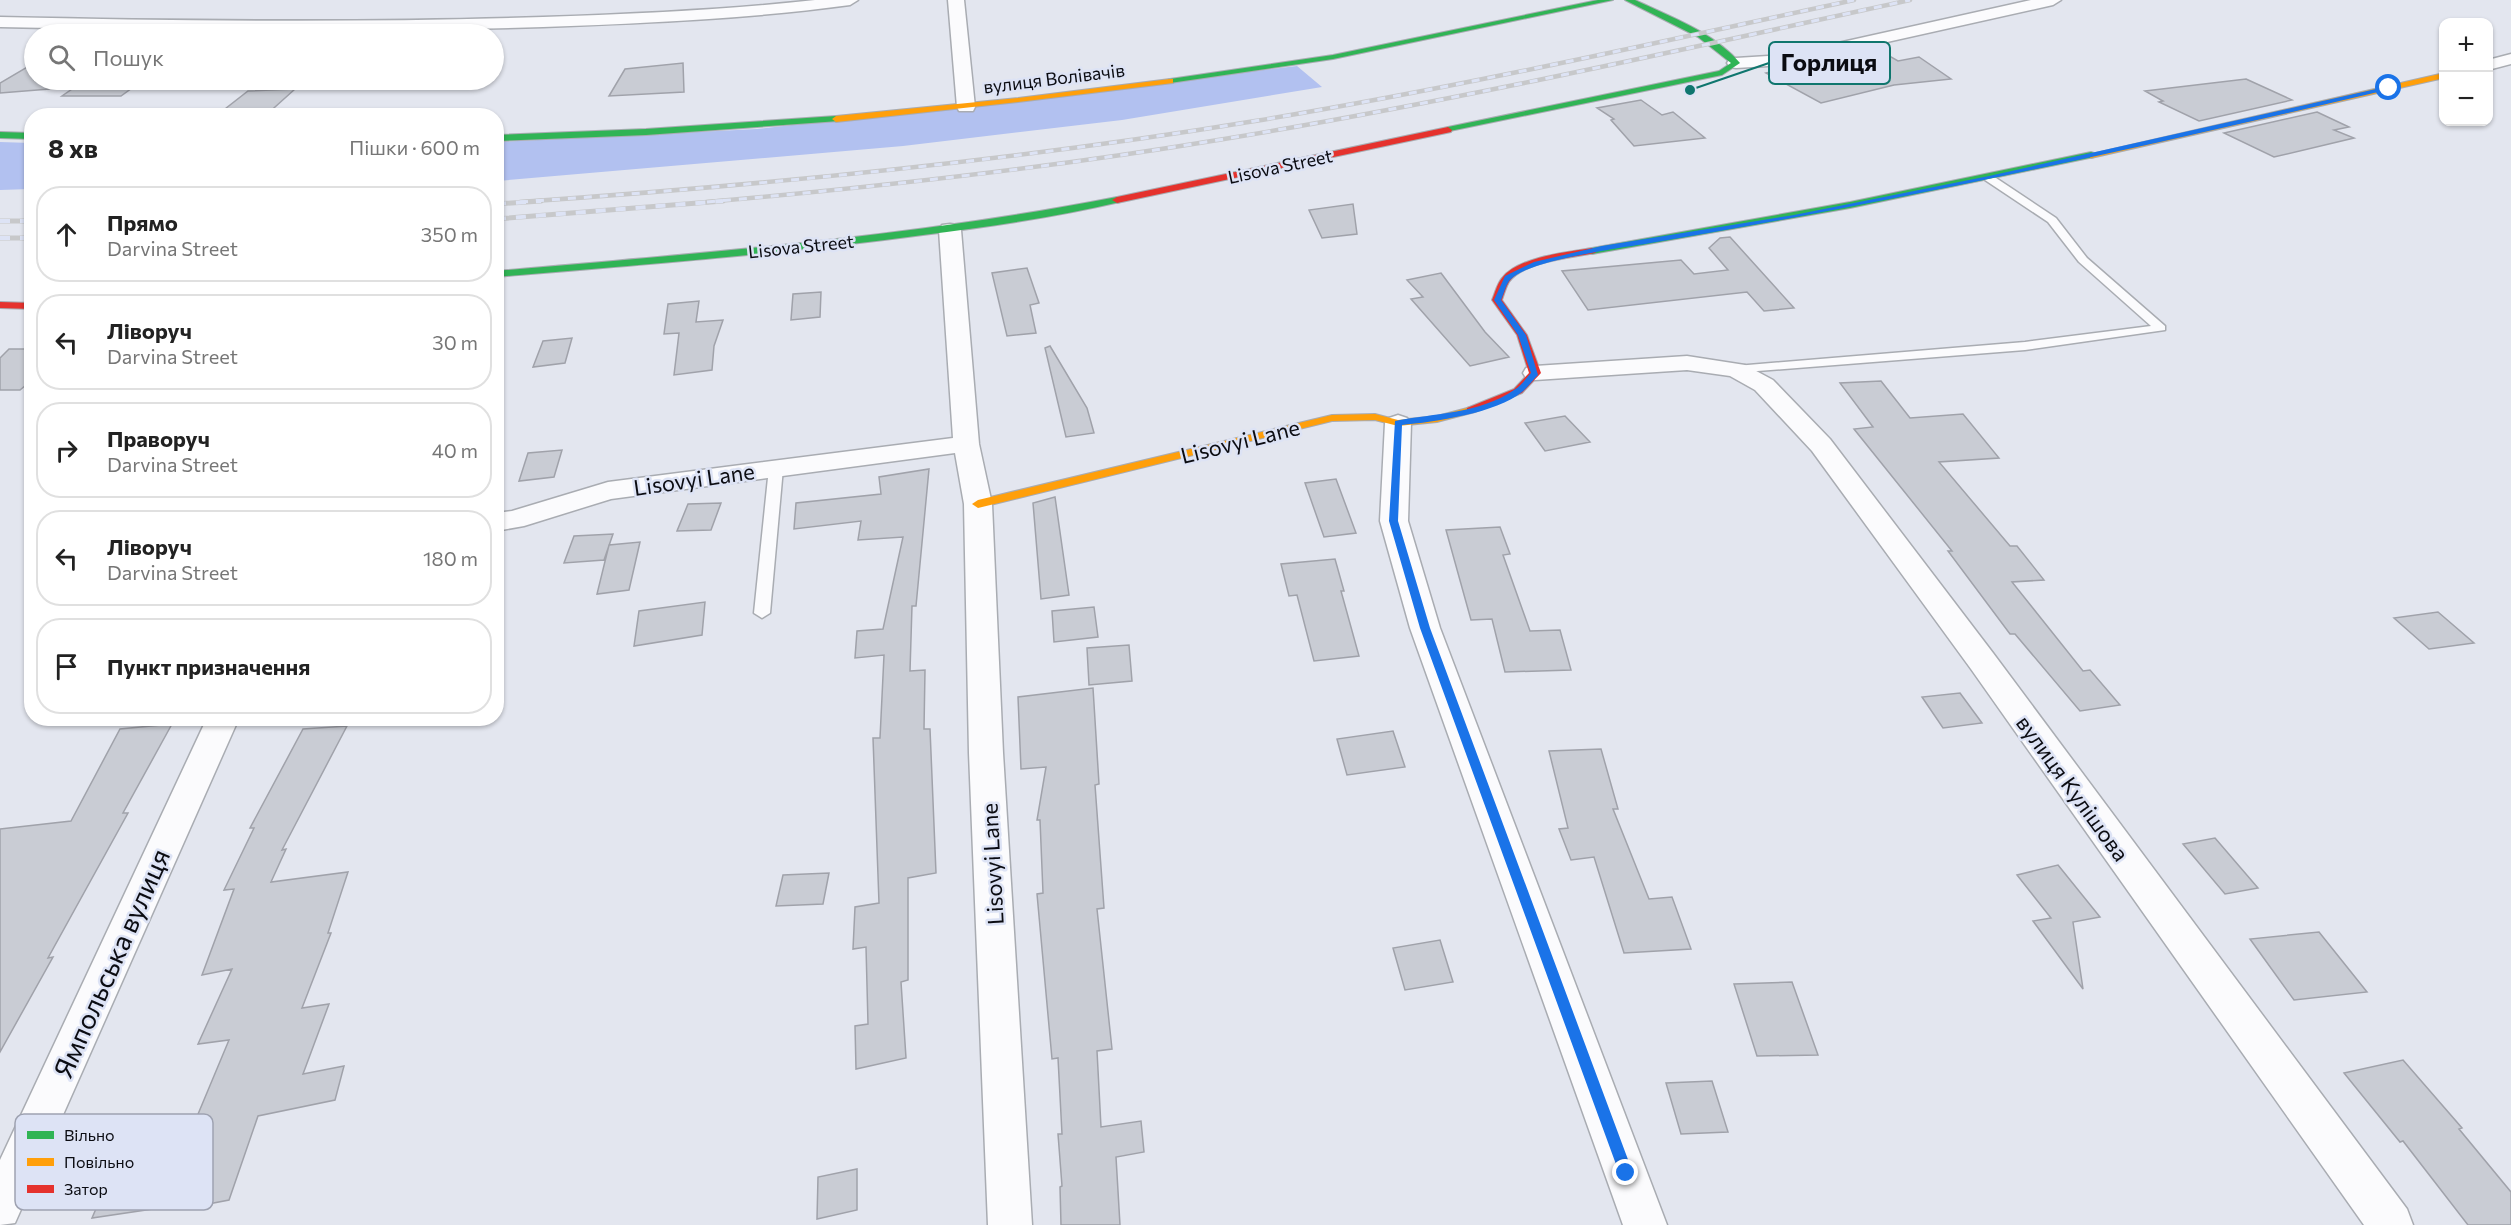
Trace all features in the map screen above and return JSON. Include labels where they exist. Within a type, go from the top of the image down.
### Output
[{"type":"street","points":[[461,24],[719,14],[803,7],[850,0]]},
{"type":"street","points":[[956,0],[966,107]]},
{"type":"street","name":"вулиця Волівачів","points":[[504,138],[714,129],[966,107],[1253,70],[1332,57],[1609,0]]},
{"type":"street","points":[[1629,0],[1712,43],[1734,58],[1736,63]]},
{"type":"street","name":"Lisova Street","points":[[504,273],[726,254],[950,230],[1109,202],[1722,73],[1736,63],[1784,60],[2053,0]]},
{"type":"street","points":[[0,22],[154,24]]},
{"type":"street","points":[[2493,63],[2511,59]]},
{"type":"street","points":[[1535,373],[1522,335],[1497,300],[1508,278],[1534,264],[1602,249],[1794,217],[1989,178],[2439,76]]},
{"type":"street","points":[[0,135],[24,136]]},
{"type":"street","name":"Lisovyi Lane","points":[[950,230],[966,444],[978,504],[986,753],[1010,1225]]},
{"type":"street","points":[[0,305],[24,306]]},
{"type":"street","name":"вулиця Кулішова","points":[[1535,373],[1687,363],[1736,370],[1764,384],[1821,445],[1982,661],[2391,1225]]},
{"type":"street","name":"Lisovyi Lane","points":[[978,504],[1332,418],[1375,417],[1398,423],[1437,419],[1481,408],[1518,391],[1535,373]]},
{"type":"street","points":[[1398,423],[1394,521],[1425,628],[1645,1225]]},
{"type":"street","name":"Lisovyi Lane","points":[[504,521],[514,520],[608,490],[966,444]]},
{"type":"street","name":"Ямпольська вулиця","points":[[43,1114],[219,726]]},
{"type":"street","name":"Ямпольська вулиця","points":[[0,1208],[15,1175]]},
{"type":"lane","points":[[1736,370],[1834,360],[2025,346],[2160,328],[2083,260],[2052,220],[1989,178]]},
{"type":"lane","points":[[762,613],[776,468]]},
{"type":"shaded area","points":[[1297,66],[1322,87],[1122,120],[903,146],[504,180],[504,142],[757,129]]},
{"type":"shaded area","points":[[0,142],[24,143],[24,189],[0,190]]},
{"type":"building","points":[[1877,49],[1898,61],[1919,57],[1951,79],[1894,85],[1821,103],[1766,73],[1813,61]]},
{"type":"building","points":[[683,63],[684,92],[609,96],[625,69]]},
{"type":"building","points":[[24,69],[24,90],[38,90],[0,93],[0,83]]},
{"type":"building","points":[[2246,79],[2292,100],[2199,121],[2159,102],[2163,101],[2145,91]]},
{"type":"building","points":[[71,90],[129,90],[121,96],[62,96]]},
{"type":"building","points":[[294,90],[274,108],[226,108],[248,91]]},
{"type":"building","points":[[1641,100],[1662,115],[1673,112],[1705,138],[1634,146],[1611,120],[1614,119],[1597,108]]},
{"type":"building","points":[[2317,112],[2349,127],[2334,130],[2354,138],[2274,157],[2224,133]]},
{"type":"building","points":[[1353,204],[1357,234],[1322,238],[1309,210]]},
{"type":"building","points":[[1730,237],[1794,308],[1764,311],[1747,292],[1588,310],[1562,271],[1681,260],[1694,274],[1728,270],[1709,248],[1720,238]]},
{"type":"building","points":[[1027,268],[1039,303],[1030,305],[1036,333],[1007,336],[992,273]]},
{"type":"building","points":[[1441,273],[1485,332],[1509,357],[1470,366],[1411,299],[1423,297],[1407,280]]},
{"type":"building","points":[[821,292],[820,317],[791,320],[793,294]]},
{"type":"building","points":[[699,301],[696,322],[723,320],[714,346],[712,370],[674,375],[679,333],[664,334],[668,304]]},
{"type":"building","points":[[572,338],[565,363],[533,367],[543,341]]},
{"type":"building","points":[[1050,346],[1087,408],[1094,433],[1066,437],[1045,348]]},
{"type":"building","points":[[9,349],[24,349],[24,387],[20,390],[0,390],[0,358]]},
{"type":"building","points":[[1881,381],[1910,418],[1963,414],[1999,458],[1939,462],[2010,546],[2017,546],[2044,580],[2012,582],[2083,671],[2090,670],[2120,705],[2080,711],[2015,634],[2010,634],[1948,551],[1952,551],[1854,429],[1873,427],[1840,383]]},
{"type":"building","points":[[1565,416],[1590,442],[1545,451],[1525,423]]},
{"type":"building","points":[[562,450],[554,477],[519,481],[528,453]]},
{"type":"building","points":[[929,469],[916,606],[912,606],[910,671],[925,670],[924,729],[930,729],[936,873],[908,878],[908,980],[901,982],[906,1058],[856,1069],[855,1026],[868,1024],[866,947],[853,949],[855,907],[879,903],[873,738],[880,738],[884,655],[855,658],[857,631],[883,629],[903,537],[858,540],[861,521],[794,529],[796,503],[881,494],[879,477]]},
{"type":"building","points":[[1336,479],[1356,533],[1324,537],[1305,483]]},
{"type":"building","points":[[1055,497],[1069,595],[1041,599],[1033,503]]},
{"type":"building","points":[[721,503],[711,530],[677,531],[688,504]]},
{"type":"building","points":[[1500,527],[1510,554],[1503,555],[1530,631],[1560,630],[1571,670],[1505,672],[1492,619],[1471,620],[1446,530]]},
{"type":"building","points":[[613,534],[604,560],[564,563],[574,536]]},
{"type":"building","points":[[640,542],[629,590],[597,594],[609,545]]},
{"type":"building","points":[[1335,559],[1344,591],[1341,591],[1359,656],[1314,661],[1297,595],[1289,596],[1281,564]]},
{"type":"building","points":[[705,602],[702,635],[634,646],[639,611]]},
{"type":"building","points":[[1094,607],[1098,637],[1054,642],[1052,611]]},
{"type":"building","points":[[2438,612],[2474,643],[2429,649],[2394,618]]},
{"type":"building","points":[[1129,645],[1132,681],[1089,685],[1087,648]]},
{"type":"building","points":[[1093,688],[1099,784],[1095,785],[1104,908],[1097,909],[1112,1049],[1097,1051],[1101,1127],[1141,1121],[1144,1152],[1116,1157],[1120,1225],[1061,1225],[1060,1187],[1062,1186],[1058,1134],[1062,1134],[1058,1058],[1052,1059],[1037,894],[1043,893],[1040,820],[1037,820],[1046,767],[1021,769],[1018,697]]},
{"type":"building","points":[[1960,693],[1982,723],[1943,728],[1922,697]]},
{"type":"building","points":[[171,726],[123,813],[128,813],[48,958],[53,957],[0,1052],[0,829],[71,821],[120,729]]},
{"type":"building","points":[[347,726],[282,850],[286,849],[271,882],[348,872],[328,933],[331,933],[302,1008],[329,1004],[303,1074],[344,1066],[335,1100],[258,1116],[229,1200],[213,1203],[213,1114],[198,1114],[229,1040],[198,1044],[232,969],[202,975],[234,889],[224,890],[254,828],[250,828],[303,729]]},
{"type":"building","points":[[1393,731],[1405,767],[1347,775],[1337,739]]},
{"type":"building","points":[[1601,749],[1618,809],[1613,809],[1649,899],[1672,897],[1691,949],[1624,953],[1594,857],[1571,860],[1559,829],[1568,828],[1549,751]]},
{"type":"building","points":[[2215,838],[2258,888],[2225,894],[2183,844]]},
{"type":"building","points":[[2058,865],[2100,917],[2073,922],[2083,989],[2033,921],[2051,918],[2017,875]]},
{"type":"building","points":[[829,873],[823,904],[776,906],[783,875]]},
{"type":"building","points":[[2319,932],[2367,992],[2294,1000],[2250,939]]},
{"type":"building","points":[[1440,940],[1453,982],[1405,990],[1393,948]]},
{"type":"building","points":[[1792,982],[1818,1055],[1757,1056],[1734,984]]},
{"type":"building","points":[[2403,1060],[2462,1128],[2459,1129],[2511,1192],[2511,1225],[2468,1225],[2403,1141],[2400,1142],[2344,1073]]},
{"type":"building","points":[[1712,1081],[1728,1132],[1681,1134],[1666,1083]]},
{"type":"building","points":[[857,1169],[857,1210],[817,1219],[818,1177]]},
{"type":"building","points":[[95,1210],[146,1210],[92,1218]]},
{"type":"railway","points":[[520,202],[704,188],[889,170],[1164,135],[1330,108],[1480,80],[1854,0]]},
{"type":"railway","points":[[707,202],[963,176],[1218,140],[1479,92],[1910,0]]},
{"type":"railway","points":[[504,203],[541,201]]},
{"type":"railway","points":[[504,218],[723,201]]},
{"type":"railway","points":[[0,221],[24,221]]},
{"type":"railway","points":[[0,238],[24,238]]},
{"type":"traffic: fast","points":[[1170,81],[1333,57],[1609,0]]},
{"type":"traffic: fast","points":[[1448,130],[1722,73],[1736,63],[1700,35],[1629,0]]},
{"type":"traffic: fast","points":[[504,138],[646,132],[836,119]]},
{"type":"traffic: fast","points":[[0,135],[24,136]]},
{"type":"traffic: fast","points":[[1592,251],[1850,205],[2091,155]]},
{"type":"traffic: fast","points":[[504,273],[885,238],[1040,215],[1117,200]]},
{"type":"traffic: slow","points":[[2091,155],[2439,76]]},
{"type":"traffic: slow","points":[[836,119],[1170,81]]},
{"type":"traffic: slow","points":[[978,504],[1332,418],[1375,417],[1398,423],[1437,419],[1471,410]]},
{"type":"traffic: jam","points":[[1117,200],[1448,130]]},
{"type":"traffic: jam","points":[[1471,410],[1518,391],[1535,373],[1522,335],[1497,300],[1507,278],[1514,272],[1535,263],[1592,251]]},
{"type":"traffic: jam","points":[[0,305],[24,306]]},
{"type":"place","name":"Горлиця","points":[[1690,90]]},
{"type":"route","points":[[1626,1173],[1425,628],[1394,521],[1398,423],[1437,419],[1481,408],[1518,391],[1535,373],[1522,335],[1497,300],[1508,278],[1534,264],[1602,249],[1794,217],[1989,178],[2389,88]]}]
